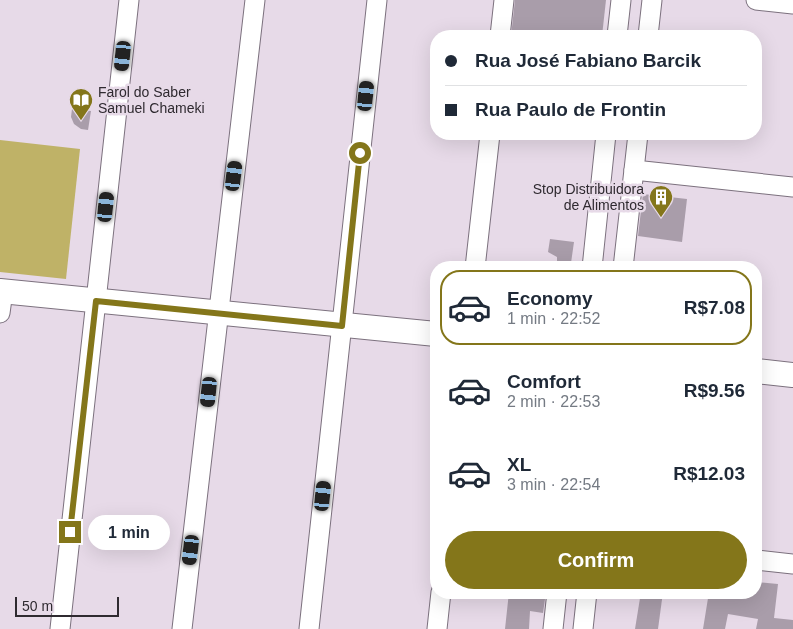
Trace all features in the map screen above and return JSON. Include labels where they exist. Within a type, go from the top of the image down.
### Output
[{"type":"main road","points":[[1,299],[96,301],[430,333]]},
{"type":"main road","points":[[762,372],[793,375]]},
{"type":"street","points":[[60,629],[129,0]]},
{"type":"street","points":[[182,629],[255,0]]},
{"type":"street","points":[[309,629],[376,0]]},
{"type":"street","points":[[501,30],[504,0]]},
{"type":"street","points":[[618,30],[620,0]]},
{"type":"street","points":[[649,30],[652,0]]},
{"type":"street","points":[[756,0],[793,4]]},
{"type":"street","points":[[476,261],[489,140]]},
{"type":"street","points":[[593,261],[605,140]]},
{"type":"street","points":[[624,261],[637,140]]},
{"type":"street","points":[[634,170],[793,187]]},
{"type":"street","points":[[762,561],[793,564]]},
{"type":"street","points":[[437,629],[440,599]]},
{"type":"street","points":[[553,629],[556,599]]},
{"type":"street","points":[[583,629],[586,599]]},
{"type":"shaded area","points":[[0,140],[80,149],[66,279],[0,272]]},
{"type":"building","points":[[515,0],[606,0],[603,30],[512,30]]},
{"type":"building","name":"Farol do Saber Samuel Chameki","points":[[72,109],[91,111],[88,130],[81,129],[74,124],[71,117]]},
{"type":"building","name":"Stop Distribuidora de Alimentos","points":[[643,194],[687,199],[682,242],[638,236]]},
{"type":"building","points":[[550,239],[574,242],[571,261],[557,261],[557,257],[548,252]]},
{"type":"building","points":[[762,583],[778,584],[774,618],[793,620],[793,629],[756,629],[758,619],[728,614],[725,629],[703,629],[708,599],[762,599]]},
{"type":"building","points":[[508,599],[545,599],[543,613],[530,611],[529,629],[505,629]]},
{"type":"building","points":[[640,599],[662,599],[658,629],[635,629]]},
{"type":"place","name":"Farol do Saber Samuel Chameki","points":[[81,121]]},
{"type":"place","name":"Stop Distribuidora de Alimentos","points":[[661,218]]},
{"type":"route","points":[[70,532],[96,301],[342,326],[360,153]]}]
